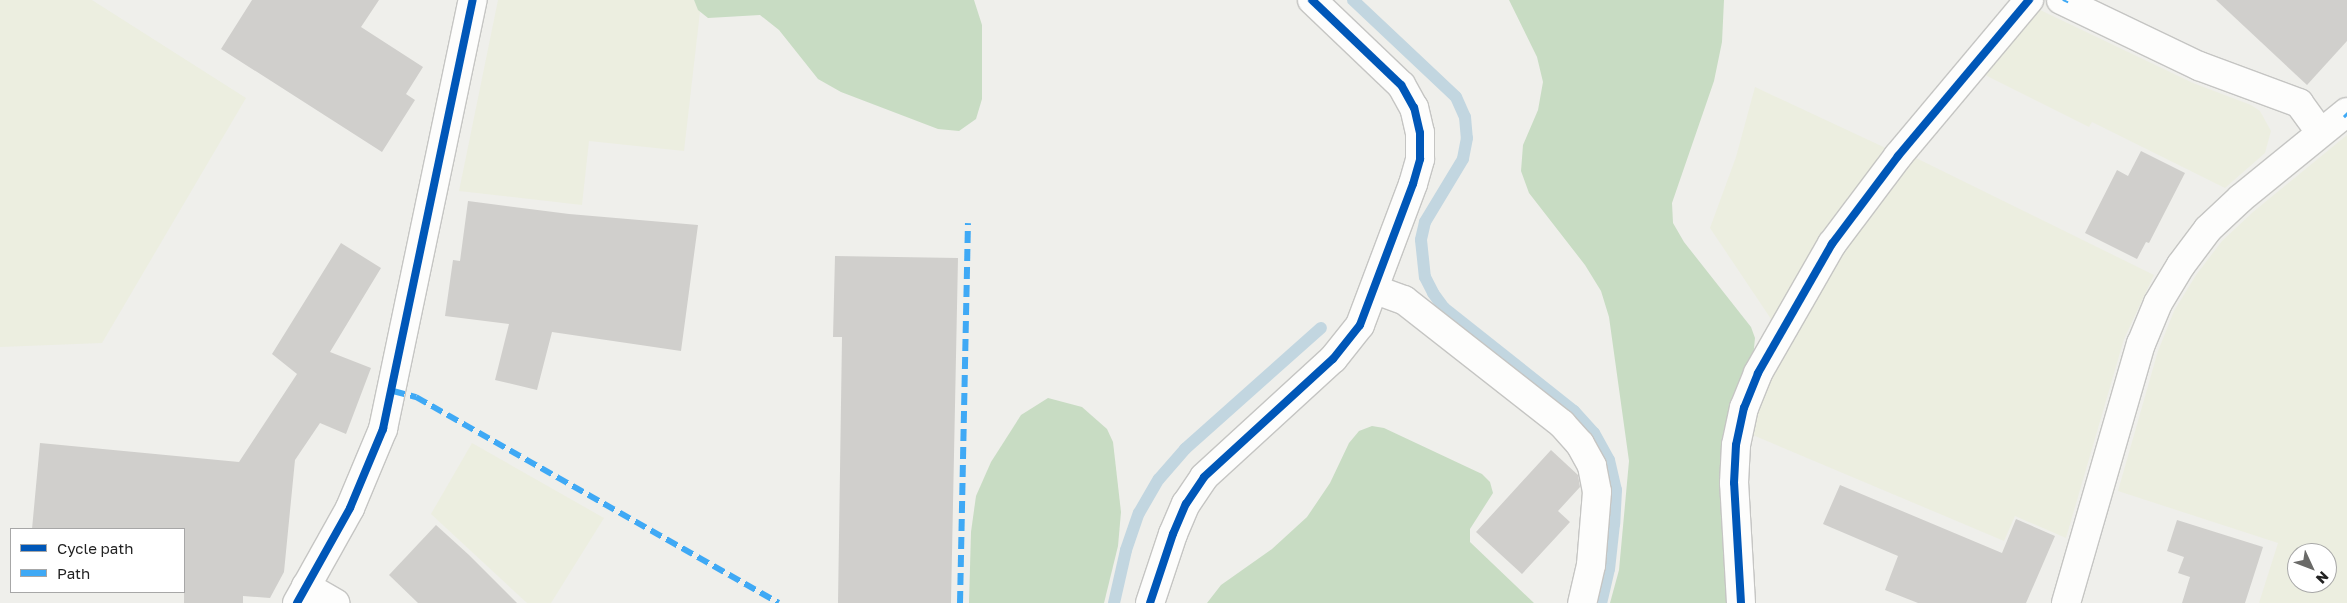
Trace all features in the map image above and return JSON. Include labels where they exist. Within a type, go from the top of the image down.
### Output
[{"type":"street","points":[[336,603],[302,595],[350,508],[383,429],[473,0]]},
{"type":"street","points":[[1150,603],[1173,534],[1186,504],[1204,477],[1348,343],[1360,325],[1376,290],[1414,184],[1420,159],[1420,133],[1414,108],[1401,85],[1312,0]]},
{"type":"street","points":[[1741,603],[1734,483],[1736,445],[1744,408],[1758,373],[1832,244],[1898,156],[2029,0]]},
{"type":"street","points":[[2061,0],[2199,66],[2299,103],[2320,132]]},
{"type":"street","points":[[2066,603],[2141,344],[2158,303],[2181,265],[2208,230],[2320,132],[2347,112]]},
{"type":"street","points":[[1376,290],[1404,300],[1562,424],[1580,444],[1592,466],[1597,492],[1591,565],[1582,603]]},
{"type":"shaded area","points":[[0,0],[92,0],[246,98],[102,343],[0,347]]},
{"type":"shaded area","points":[[498,0],[694,0],[700,12],[684,151],[589,141],[582,205],[459,191]]},
{"type":"shaded area","points":[[2036,8],[2193,83],[2251,105],[2260,111],[2271,131],[2265,153],[2225,188],[2092,122],[2089,127],[1981,73]]},
{"type":"shaded area","points":[[1755,87],[1890,150],[1775,325],[1710,228],[1736,157]]},
{"type":"shaded area","points":[[2347,135],[2347,603],[2259,603],[2278,543],[2118,491],[2158,351],[2174,311],[2196,275],[2222,241],[2253,212]]},
{"type":"shaded area","points":[[1910,155],[2154,275],[2124,339],[2066,538],[2015,516],[2004,541],[1748,433],[1753,411],[1840,249]]},
{"type":"shaded area","points":[[472,443],[604,518],[551,603],[527,603],[431,514]]},
{"type":"green space","points":[[694,0],[974,0],[982,25],[982,99],[976,119],[959,131],[938,129],[841,92],[818,79],[779,30],[760,15],[708,18],[698,10]]},
{"type":"green space","points":[[1509,0],[1724,0],[1722,42],[1714,81],[1672,203],[1673,223],[1684,242],[1751,327],[1755,338],[1729,603],[1610,603],[1619,570],[1629,461],[1609,317],[1601,291],[1585,265],[1529,193],[1521,171],[1523,145],[1538,110],[1543,82],[1537,57]]},
{"type":"green space","points":[[1048,398],[1082,407],[1107,429],[1113,442],[1121,512],[1118,546],[1104,603],[969,603],[971,532],[976,496],[991,462],[1021,415]]},
{"type":"green space","points":[[1372,426],[1384,428],[1482,474],[1490,482],[1493,493],[1470,529],[1470,542],[1534,603],[1207,603],[1221,585],[1272,549],[1307,517],[1330,483],[1349,443],[1359,431]]},
{"type":"building","points":[[252,0],[379,0],[361,27],[423,67],[406,94],[415,100],[382,152],[221,49]]},
{"type":"building","points":[[2216,0],[2347,0],[2347,41],[2307,85]]},
{"type":"building","points":[[2141,151],[2185,173],[2149,243],[2146,242],[2137,259],[2085,233],[2117,170],[2128,176]]},
{"type":"building","points":[[468,201],[569,214],[698,225],[681,351],[552,332],[537,390],[495,380],[509,324],[445,316],[453,260],[460,261]]},
{"type":"building","points":[[341,243],[381,268],[330,352],[371,368],[346,434],[320,423],[295,460],[284,572],[270,598],[243,596],[243,603],[184,603],[185,528],[32,528],[40,443],[239,462],[297,374],[272,354]]},
{"type":"building","points":[[835,256],[958,258],[951,603],[838,603],[842,337],[833,337]]},
{"type":"building","points":[[1551,450],[1578,475],[1580,487],[1558,511],[1570,522],[1522,574],[1476,532]]},
{"type":"building","points":[[1840,485],[2002,553],[2016,519],[2055,536],[2026,603],[1918,603],[1885,590],[1898,556],[1823,524]]},
{"type":"building","points":[[2177,520],[2263,547],[2245,603],[2182,603],[2190,577],[2178,573],[2184,557],[2167,551]]},
{"type":"building","points":[[436,525],[517,603],[418,603],[389,575]]},
{"type":"waterway","points":[[1353,0],[1456,97],[1465,117],[1467,138],[1463,159],[1425,222],[1421,240],[1425,277],[1433,293],[1444,308],[1574,411],[1594,433],[1609,460],[1616,490],[1609,569],[1601,603]]},
{"type":"waterway","points":[[1114,603],[1126,550],[1139,513],[1159,479],[1185,449],[1321,328]]},
{"type":"marked path","points":[[960,603],[968,223]]},
{"type":"marked path","points":[[393,391],[416,397],[778,603]]},
{"type":"cycle path","points":[[297,603],[350,508],[383,429],[473,0]]},
{"type":"cycle path","points":[[1150,603],[1173,534],[1186,504],[1204,477],[1333,359],[1360,325],[1413,184],[1420,159],[1420,133],[1414,108],[1401,85],[1312,0]]},
{"type":"cycle path","points":[[1741,603],[1734,483],[1736,445],[1744,408],[1758,373],[1832,244],[1898,156],[2029,0]]}]
